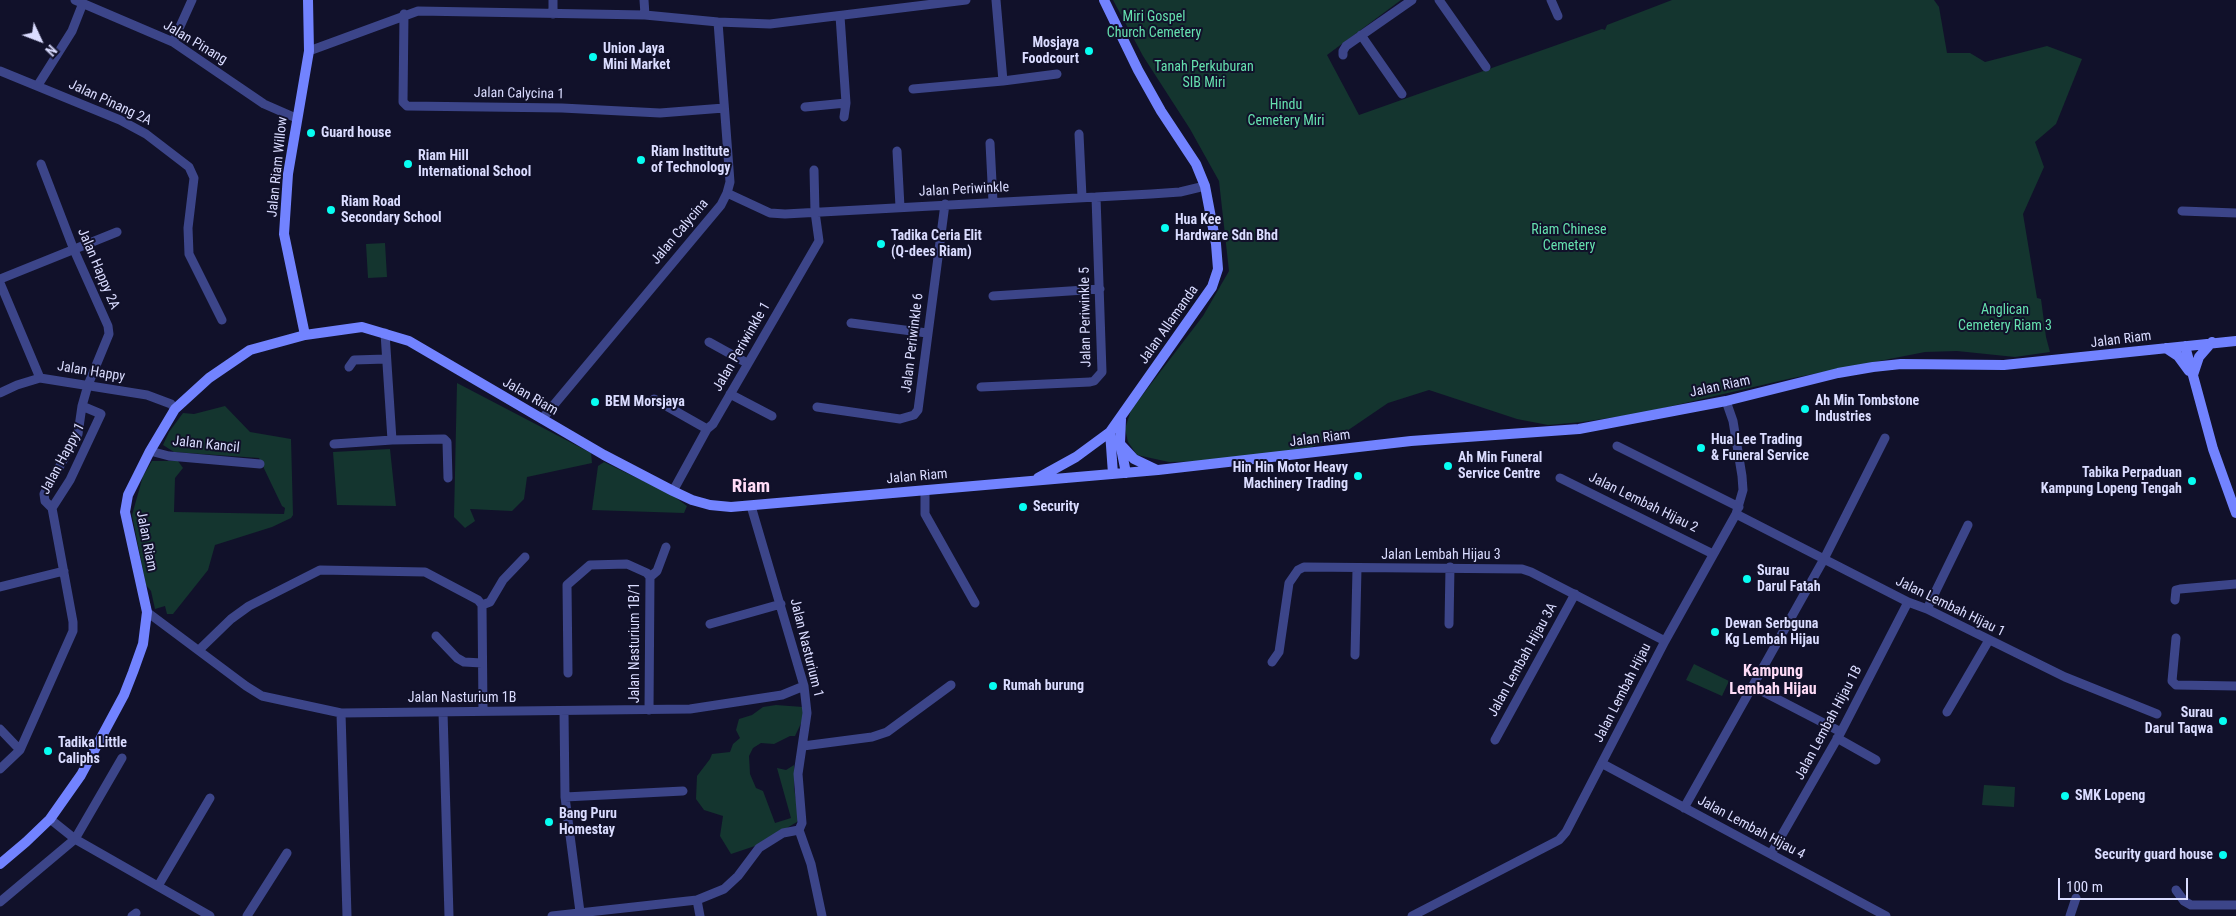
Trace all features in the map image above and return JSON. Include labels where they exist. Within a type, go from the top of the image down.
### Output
[{"type":"main road","name":"Jalan Riam Willow","points":[[305,335],[284,234],[288,174],[296,118],[309,51],[308,0]]},
{"type":"main road","name":"Jalan Allamanda","points":[[1033,481],[1076,458],[1110,432],[1212,286],[1218,269],[1217,252],[1205,186],[1196,164],[1161,111],[1104,0]]},
{"type":"main road","name":"Jalan Riam","points":[[0,864],[50,819],[81,776],[124,695],[143,644],[147,612],[125,512],[128,495],[150,451],[175,409],[209,378],[238,356],[262,346],[305,335],[362,327],[384,333],[426,350],[542,419],[692,500],[710,505],[751,506],[1158,470],[1410,441],[1579,429],[1726,401],[1838,373],[1873,367],[1909,364],[2004,365],[2062,361],[2236,340]]},
{"type":"main road","points":[[2192,376],[2199,357],[2212,342]]},
{"type":"main road","points":[[2185,346],[2213,449],[2236,513]]},
{"type":"main road","points":[[2166,348],[2178,356],[2192,376]]},
{"type":"main road","points":[[1121,415],[1120,443],[1126,473]]},
{"type":"main road","points":[[1110,432],[1113,474]]},
{"type":"main road","points":[[1120,443],[1134,459],[1158,470]]},
{"type":"street","points":[[173,42],[192,0]]},
{"type":"street","points":[[553,0],[553,14]]},
{"type":"street","points":[[644,0],[645,16]]},
{"type":"street","points":[[309,51],[404,14],[418,11],[645,16],[770,24],[966,0]]},
{"type":"street","points":[[996,0],[1003,81]]},
{"type":"street","points":[[1343,55],[1346,46],[1412,0]]},
{"type":"street","points":[[1439,0],[1486,67]]},
{"type":"street","points":[[1551,0],[1558,16]]},
{"type":"street","points":[[38,85],[72,31],[79,2]]},
{"type":"street","name":"Jalan Pinang","points":[[79,2],[173,42],[264,104],[296,118]]},
{"type":"street","name":"Jalan Calycina 1","points":[[404,14],[403,102],[406,106],[562,108],[660,113],[724,108]]},
{"type":"street","points":[[840,16],[846,103],[844,117]]},
{"type":"street","name":"Jalan Calycina","points":[[542,419],[721,206],[728,193],[730,182],[718,22]]},
{"type":"street","points":[[1361,35],[1402,94]]},
{"type":"street","name":"Jalan Pinang 2A","points":[[0,71],[120,120],[146,134],[190,166],[194,178],[188,228],[190,254],[222,320]]},
{"type":"street","points":[[913,89],[1057,74]]},
{"type":"street","points":[[805,107],[846,103]]},
{"type":"street","points":[[1079,134],[1082,197]]},
{"type":"street","points":[[990,143],[993,202]]},
{"type":"street","points":[[897,150],[900,207]]},
{"type":"street","name":"Jalan Happy 2A","points":[[41,164],[74,250],[108,326],[109,334],[88,385]]},
{"type":"street","name":"Jalan Periwinkle 1","points":[[673,491],[707,429],[713,424],[819,241],[815,212],[814,170]]},
{"type":"street","name":"Jalan Periwinkle","points":[[728,193],[770,213],[1180,192],[1205,186]]},
{"type":"street","name":"Jalan Periwinkle 5","points":[[981,387],[1094,381],[1102,372],[1096,197]]},
{"type":"street","name":"Jalan Periwinkle 6","points":[[816,407],[900,419],[914,415],[918,410],[945,204]]},
{"type":"street","points":[[2182,211],[2236,213]]},
{"type":"street","points":[[0,279],[117,232]]},
{"type":"street","name":"Jalan Happy","points":[[0,283],[40,378],[147,395],[171,404],[175,409]]},
{"type":"street","points":[[993,296],[1100,289]]},
{"type":"street","points":[[851,323],[927,333]]},
{"type":"street","points":[[384,333],[392,440]]},
{"type":"street","points":[[709,342],[747,363]]},
{"type":"street","points":[[349,367],[354,360],[386,359]]},
{"type":"street","points":[[0,393],[17,385],[40,378]]},
{"type":"street","name":"Jalan Happy 1","points":[[82,406],[101,414],[70,480],[52,511],[45,500],[44,494],[78,434],[82,406],[88,385]]},
{"type":"street","points":[[730,394],[772,416]]},
{"type":"street","points":[[654,399],[707,429]]},
{"type":"street","name":"Jalan Lembah Hijau","points":[[1412,916],[1559,840],[1572,823],[1665,641],[1737,510],[1743,490],[1742,476],[1733,421],[1726,401]]},
{"type":"street","points":[[1684,808],[1754,688],[1824,559],[1885,438]]},
{"type":"street","points":[[334,444],[444,439],[447,442],[448,478]]},
{"type":"street","name":"Jalan Lembah Hijau 1","points":[[1617,446],[1824,559],[1908,602],[1927,609],[2099,692],[2157,714]]},
{"type":"street","name":"Jalan Kancil","points":[[150,451],[169,456],[260,464]]},
{"type":"street","name":"Jalan Lembah Hijau 2","points":[[1560,478],[1713,554]]},
{"type":"street","points":[[926,490],[925,514],[974,603]]},
{"type":"street","name":"Jalan Nasturium 1","points":[[751,506],[804,686],[807,713],[798,774],[802,823],[799,830],[811,864],[822,916]]},
{"type":"street","points":[[0,769],[20,750],[73,631],[73,622],[52,511]]},
{"type":"street","points":[[1927,609],[1968,525]]},
{"type":"street","points":[[650,577],[657,571],[666,547]]},
{"type":"street","points":[[482,606],[490,602],[503,580],[525,557]]},
{"type":"street","name":"Jalan Nasturium 1B/1","points":[[568,673],[567,584],[590,565],[627,564],[647,573],[650,577],[649,710]]},
{"type":"street","points":[[1449,624],[1450,567]]},
{"type":"street","name":"Jalan Lembah Hijau 3","points":[[1272,662],[1279,652],[1286,592],[1289,583],[1298,570],[1304,568],[1450,567],[1522,569],[1575,594],[1665,641]]},
{"type":"street","points":[[1355,655],[1357,569]]},
{"type":"street","points":[[199,650],[231,619],[249,606],[320,570],[425,572],[478,600],[482,606],[483,711]]},
{"type":"street","points":[[0,587],[64,571]]},
{"type":"street","points":[[2175,600],[2176,590],[2236,584]]},
{"type":"street","name":"Jalan Lembah Hijau 3A","points":[[1495,740],[1575,594]]},
{"type":"street","name":"Jalan Lembah Hijau 1B","points":[[1771,854],[1839,735],[1908,602]]},
{"type":"street","points":[[710,624],[781,604]]},
{"type":"street","name":"Jalan Nasturium 1B","points":[[147,612],[262,696],[340,712],[690,709],[782,694],[804,686]]},
{"type":"street","points":[[436,636],[457,658],[464,662],[482,663]]},
{"type":"street","points":[[2176,638],[2172,681],[2176,685],[2236,686]]},
{"type":"street","points":[[1947,712],[1989,640]]},
{"type":"street","points":[[803,746],[872,737],[887,732],[951,686]]},
{"type":"street","points":[[1754,688],[1839,735],[1876,760]]},
{"type":"street","points":[[564,711],[565,797],[580,912]]},
{"type":"street","points":[[340,712],[347,916]]},
{"type":"street","points":[[443,712],[449,916]]},
{"type":"street","points":[[0,729],[20,750]]},
{"type":"street","points":[[0,902],[74,839],[122,758]]},
{"type":"street","name":"Jalan Lembah Hijau 4","points":[[1603,764],[1886,916]]},
{"type":"street","points":[[565,797],[683,791]]},
{"type":"street","points":[[158,886],[210,798]]},
{"type":"street","points":[[50,819],[74,839],[210,916]]},
{"type":"street","points":[[552,916],[580,912],[611,913],[697,900],[724,888],[738,876],[759,848],[783,833],[799,830]]},
{"type":"street","points":[[247,916],[287,852]]},
{"type":"street","points":[[2176,890],[2184,901],[2192,905],[2236,905]]},
{"type":"street","points":[[2070,916],[2076,898]]},
{"type":"street","points":[[697,900],[700,916]]},
{"type":"green space","name":"Riam Chinese Cemetery","points":[[1113,0],[1401,0],[1327,55],[1359,115],[1602,29],[1605,30],[1607,25],[1672,0],[1934,0],[1939,7],[1947,53],[1970,53],[1985,62],[2047,46],[2082,59],[2056,124],[2035,142],[2044,167],[2023,214],[2037,298],[2041,299],[2050,352],[2015,357],[1957,351],[1925,352],[1788,379],[1642,413],[1548,425],[1517,419],[1429,390],[1388,403],[1341,435],[1304,450],[1218,461],[1169,462],[1137,455],[1128,442],[1125,429],[1131,410],[1203,316],[1229,271],[1219,181],[1190,129],[1143,56]]},
{"type":"green space","points":[[385,243],[387,277],[368,278],[366,244]]},
{"type":"green space","points":[[457,383],[591,453],[592,463],[527,477],[524,499],[512,511],[470,509],[475,521],[465,528],[454,517]]},
{"type":"green space","points":[[225,406],[250,432],[291,439],[293,515],[291,518],[272,527],[215,545],[208,570],[173,614],[167,614],[165,606],[155,609],[151,591],[146,585],[132,515],[143,476],[152,461],[178,461],[183,468],[175,478],[174,512],[284,514],[285,508],[282,506],[259,458],[174,452],[163,445],[169,432],[183,413],[194,414]]},
{"type":"green space","points":[[390,449],[396,506],[337,505],[333,452]]},
{"type":"green space","points":[[604,462],[672,495],[687,506],[684,513],[592,510],[598,466]]},
{"type":"green space","points":[[1694,664],[1729,681],[1722,696],[1686,680]]},
{"type":"green space","points":[[776,705],[803,707],[804,717],[795,736],[790,736],[774,744],[761,743],[753,748],[749,756],[750,774],[756,788],[763,791],[775,823],[791,818],[777,768],[786,770],[794,765],[794,788],[799,818],[797,822],[758,845],[731,854],[720,836],[723,816],[704,810],[696,799],[697,776],[712,754],[730,752],[733,744],[740,738],[736,730],[739,719],[752,715],[763,707]]},
{"type":"green space","points":[[1984,785],[2015,787],[2014,807],[1982,805]]},
{"type":"place","name":"Mosjaya Foodcourt","points":[[1089,51]]},
{"type":"place","name":"Union Jaya Mini Market","points":[[593,57]]},
{"type":"place","name":"Guard house","points":[[311,133]]},
{"type":"place","name":"Riam Institute of Technology","points":[[641,160]]},
{"type":"place","name":"Riam Hill International School","points":[[408,164]]},
{"type":"place","name":"Riam Road Secondary School","points":[[331,210]]},
{"type":"place","name":"Hua Kee Hardware Sdn Bhd","points":[[1165,228]]},
{"type":"place","name":"Tadika Ceria Elit (Q-dees Riam)","points":[[881,244]]},
{"type":"place","name":"BEM Morsjaya","points":[[595,402]]},
{"type":"place","name":"Ah Min Tombstone Industries","points":[[1805,409]]},
{"type":"place","name":"Hua Lee Trading & Funeral Service","points":[[1701,448]]},
{"type":"place","name":"Ah Min Funeral Service Centre","points":[[1448,466]]},
{"type":"place","name":"Hin Hin Motor Heavy Machinery Trading","points":[[1358,476]]},
{"type":"place","name":"Tabika Perpaduan Kampung Lopeng Tengah","points":[[2192,481]]},
{"type":"place","name":"Security","points":[[1023,507]]},
{"type":"place","name":"Surau Darul Fatah","points":[[1747,579]]},
{"type":"place","name":"Dewan Serbguna Kg Lembah Hijau","points":[[1715,632]]},
{"type":"place","name":"Rumah burung","points":[[993,686]]},
{"type":"place","name":"Surau Darul Taqwa","points":[[2223,721]]},
{"type":"place","name":"Tadika Little Caliphs","points":[[48,751]]},
{"type":"place","name":"SMK Lopeng","points":[[2065,796]]},
{"type":"place","name":"Bang Puru Homestay","points":[[549,822]]},
{"type":"place","name":"Security guard house","points":[[2223,855]]},
{"type":"district","name":"Riam","points":[[751,487]]},
{"type":"district","name":"Kampung Lembah Hijau","points":[[1773,681]]},
{"type":"park label","name":"Miri Gospel Church Cemetery","points":[[1154,25]]},
{"type":"park label","name":"Tanah Perkuburan SIB Miri","points":[[1204,76]]},
{"type":"park label","name":"Hindu Cemetery Miri","points":[[1286,114]]},
{"type":"park label","name":"Anglican Cemetery Riam 3","points":[[2005,318]]}]
